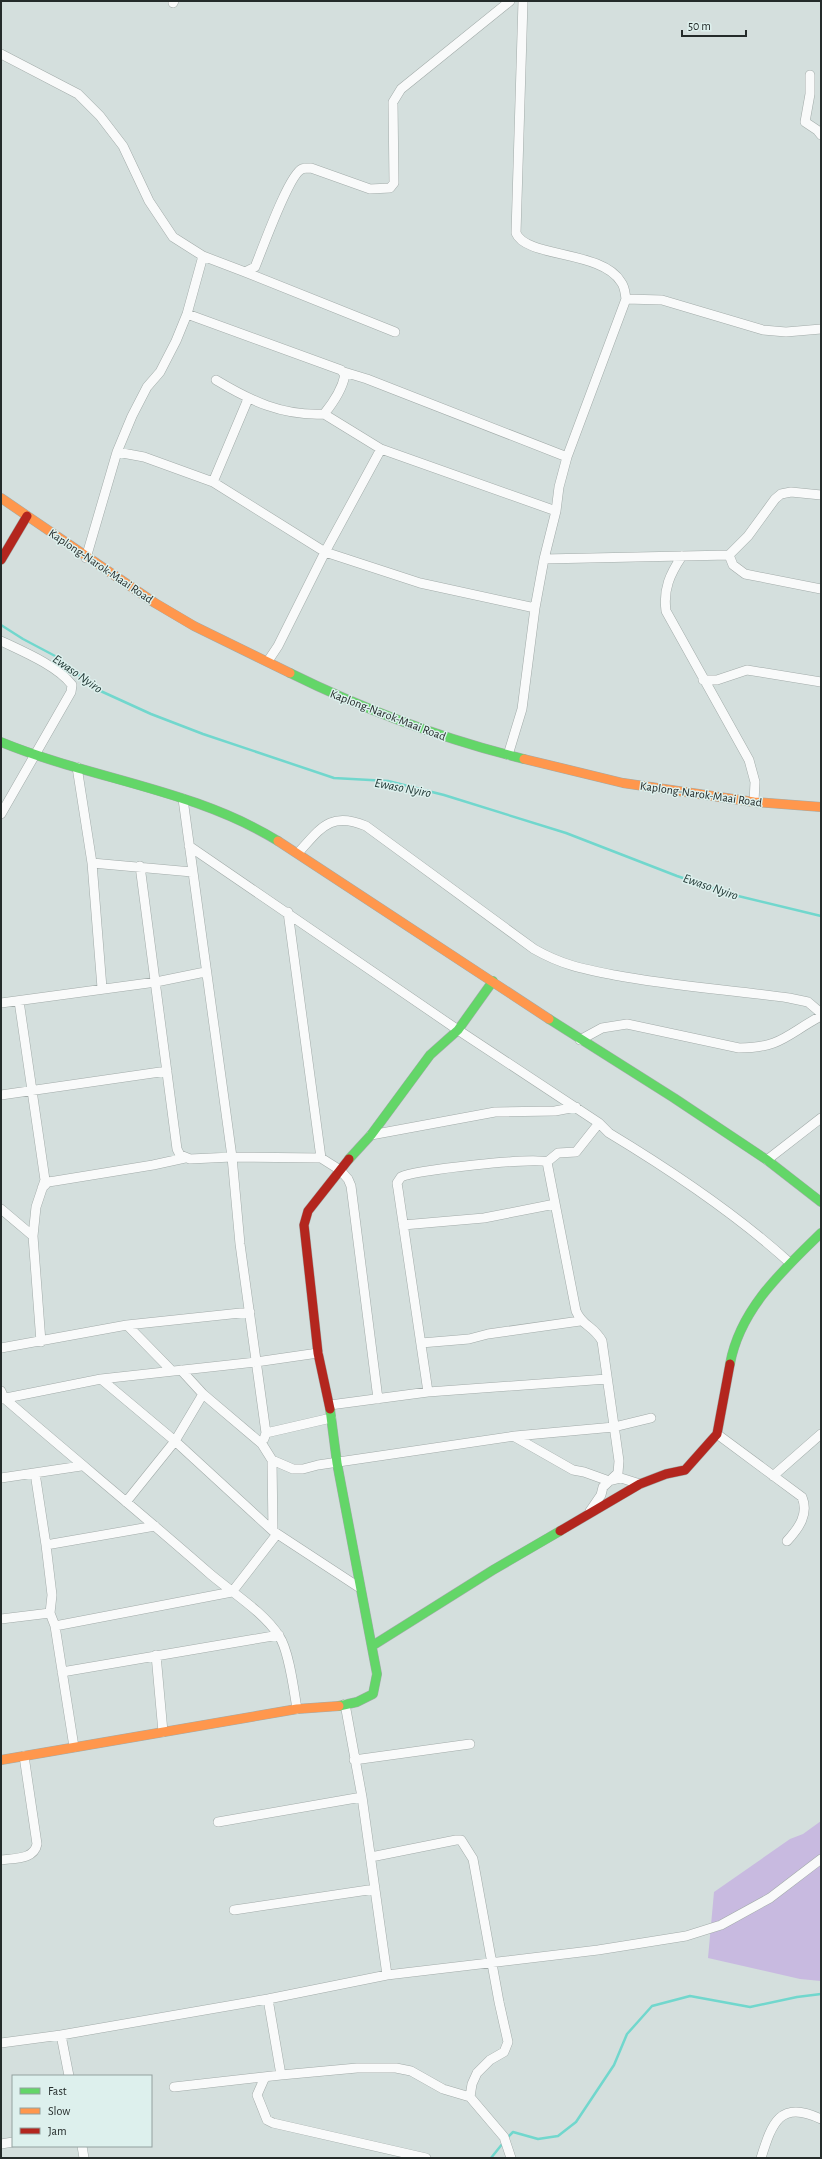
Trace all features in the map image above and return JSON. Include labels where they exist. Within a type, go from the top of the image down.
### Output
[{"type":"main road","name":"Kaplong-Narok-Maai Road","points":[[1,498],[86,558],[155,603],[194,626],[268,661],[328,692],[372,711],[452,739],[508,755],[623,783],[754,802],[821,807]]},
{"type":"main road","points":[[1,560],[27,516]]},
{"type":"main road","points":[[1,742],[33,755],[183,799],[254,826],[298,853],[493,981],[580,1040],[674,1098],[767,1160],[821,1202]]},
{"type":"main road","points":[[1,1760],[297,1709],[345,1704],[361,1701],[372,1694],[377,1674],[337,1463],[330,1405],[318,1353],[304,1225],[308,1211],[340,1170],[371,1135],[430,1055],[458,1030],[493,981]]},
{"type":"main road","points":[[372,1646],[493,1570],[640,1484],[666,1474],[685,1470],[717,1434],[731,1357],[742,1326],[766,1290],[790,1263],[821,1233]]},
{"type":"street","points":[[245,272],[255,267],[284,197],[297,173],[303,168],[312,168],[370,189],[390,188],[394,183],[392,102],[401,89],[510,1]]},
{"type":"street","points":[[508,755],[522,709],[535,608],[544,559],[556,511],[559,487],[567,457],[626,299],[621,280],[610,270],[576,257],[530,246],[518,238],[516,232],[523,1]]},
{"type":"street","points":[[1,54],[78,94],[86,101],[123,146],[149,201],[173,237],[203,256],[395,332]]},
{"type":"street","points":[[810,75],[810,94],[805,122],[817,130],[821,135]]},
{"type":"street","points":[[86,558],[117,452],[132,416],[147,387],[160,372],[187,314],[203,256]]},
{"type":"street","points":[[626,299],[662,300],[763,330],[786,332],[821,329]]},
{"type":"street","points":[[187,314],[331,365],[344,372],[367,379],[567,457]]},
{"type":"street","points":[[324,414],[339,391],[344,380],[344,372]]},
{"type":"street","points":[[216,380],[248,399],[292,413],[324,414],[381,449],[556,511]]},
{"type":"street","points":[[213,482],[248,399]]},
{"type":"street","points":[[268,661],[285,633],[381,449]]},
{"type":"street","points":[[117,452],[144,457],[213,482],[326,552],[420,583],[535,608]]},
{"type":"street","points":[[544,559],[729,555],[748,536],[775,499],[781,494],[791,492],[821,495]]},
{"type":"street","points":[[729,555],[733,565],[745,574],[821,589]]},
{"type":"street","points":[[682,556],[673,569],[667,584],[664,598],[666,611],[753,772],[755,782],[754,802]]},
{"type":"street","points":[[1,641],[56,671],[67,678],[72,685],[71,692],[33,755],[1,814]]},
{"type":"street","points":[[703,680],[717,680],[747,670],[821,682]]},
{"type":"street","points":[[76,767],[92,864],[102,988]]},
{"type":"street","points":[[183,799],[188,846],[232,1157],[240,1244],[266,1433],[262,1444]]},
{"type":"street","points":[[298,853],[323,826],[344,819],[358,823],[366,826],[534,949],[554,960],[570,966],[630,978],[789,998],[808,1002],[821,1014],[785,1039],[772,1045],[756,1048],[732,1047],[627,1024],[602,1028],[580,1040]]},
{"type":"street","points":[[188,846],[288,912],[458,1030],[576,1107],[599,1123],[609,1133],[696,1189],[745,1225],[790,1263]]},
{"type":"street","points":[[92,864],[140,866],[192,872]]},
{"type":"street","points":[[140,866],[177,1149],[180,1155],[185,1158]]},
{"type":"street","points":[[288,912],[321,1158]]},
{"type":"street","points":[[1,1003],[102,988],[156,982],[206,972]]},
{"type":"street","points":[[19,1001],[45,1180],[41,1189],[33,1236],[41,1342]]},
{"type":"street","points":[[1,1096],[167,1071]]},
{"type":"street","points":[[371,1135],[495,1112],[555,1110],[576,1107]]},
{"type":"street","points":[[767,1160],[821,1118]]},
{"type":"street","points":[[428,1392],[397,1183],[402,1175],[529,1161],[547,1162],[558,1153],[576,1152],[599,1123]]},
{"type":"street","points":[[41,1189],[48,1182],[153,1165],[185,1158],[321,1158],[340,1170],[348,1179],[351,1186],[378,1399]]},
{"type":"street","points":[[547,1162],[576,1311],[580,1321],[596,1331],[602,1341],[619,1467],[618,1473],[603,1487],[601,1495],[584,1518]]},
{"type":"street","points":[[403,1225],[484,1218],[555,1204]]},
{"type":"street","points":[[1,1209],[33,1236]]},
{"type":"street","points":[[1,1348],[41,1342],[127,1325],[250,1312]]},
{"type":"street","points":[[420,1343],[469,1339],[488,1334],[580,1321]]},
{"type":"street","points":[[55,1626],[232,1592],[275,1532],[272,1460],[262,1444],[176,1371],[127,1325]]},
{"type":"street","points":[[2,1396],[101,1380],[256,1362],[318,1353]]},
{"type":"street","points":[[330,1405],[428,1392],[607,1379]]},
{"type":"street","points":[[101,1380],[175,1441],[275,1532],[360,1588]]},
{"type":"street","points":[[126,1502],[175,1441],[203,1394]]},
{"type":"street","points":[[2,1396],[81,1466],[257,1612],[279,1635],[284,1647],[297,1709]]},
{"type":"street","points":[[266,1433],[331,1418]]},
{"type":"street","points":[[272,1460],[293,1469],[515,1436],[614,1427],[651,1418]]},
{"type":"street","points":[[717,1434],[802,1497],[805,1505],[803,1517],[787,1541]]},
{"type":"street","points":[[773,1476],[821,1434]]},
{"type":"street","points":[[515,1436],[573,1470],[584,1472],[609,1481],[621,1478],[640,1484]]},
{"type":"street","points":[[1,1478],[81,1466]]},
{"type":"street","points":[[35,1473],[52,1595],[50,1614],[55,1626],[74,1747]]},
{"type":"street","points":[[46,1545],[155,1526]]},
{"type":"street","points":[[1,1619],[50,1614]]},
{"type":"street","points":[[62,1672],[279,1635]]},
{"type":"street","points":[[156,1655],[163,1732]]},
{"type":"street","points":[[345,1704],[354,1760],[362,1797],[387,1975]]},
{"type":"street","points":[[354,1760],[470,1744]]},
{"type":"street","points":[[1,1860],[27,1856],[34,1852],[37,1844],[24,1756]]},
{"type":"street","points":[[218,1822],[362,1797]]},
{"type":"street","points":[[371,1857],[448,1840],[461,1840],[469,1851],[476,1868],[491,1963],[508,2045],[504,2052],[490,2060],[477,2073],[472,2084],[470,2097]]},
{"type":"street","points":[[1,2043],[61,2035],[268,1999],[387,1975],[491,1963],[686,1936],[721,1925],[770,1898],[821,1859]]},
{"type":"street","points":[[234,1910],[375,1889]]},
{"type":"street","points":[[268,1999],[282,2075]]},
{"type":"street","points":[[61,2035],[69,2075]]},
{"type":"street","points":[[174,2087],[357,2068],[396,2068],[411,2071],[443,2088],[470,2097],[504,2137],[511,2158]]},
{"type":"street","points":[[265,2077],[257,2095],[267,2120],[326,2136],[426,2158]]},
{"type":"street","points":[[761,2158],[775,2122],[784,2113],[802,2112],[821,2118]]},
{"type":"street","points":[[1,2144],[12,2142]]},
{"type":"street","points":[[82,2147],[84,2158]]},
{"type":"shaded area","points":[[821,1821],[821,1981],[800,1979],[708,1958],[714,1892],[790,1839],[803,1834]]},
{"type":"waterway","name":"Ewaso Nyiro","points":[[1,625],[23,639],[57,657],[94,688],[151,714],[203,734],[334,778],[388,781],[444,795],[566,833],[677,876],[734,895],[821,916]]},
{"type":"waterway","points":[[507,2138],[513,2132],[538,2139],[558,2136],[576,2122],[614,2065],[627,2034],[652,2006],[690,1996],[750,2007],[797,1997],[821,1994]]},
{"type":"waterway","points":[[491,2158],[503,2143]]},
{"type":"traffic: fast","points":[[290,673],[347,699],[434,733],[524,759]]},
{"type":"traffic: fast","points":[[1,742],[35,755],[142,786],[212,809],[246,823],[278,841]]},
{"type":"traffic: fast","points":[[349,1159],[371,1135],[430,1055],[458,1030],[493,981]]},
{"type":"traffic: fast","points":[[549,1019],[674,1098],[767,1160],[821,1202]]},
{"type":"traffic: fast","points":[[730,1364],[735,1344],[753,1308],[778,1276],[821,1233]]},
{"type":"traffic: fast","points":[[330,1409],[337,1463],[377,1674],[373,1694],[357,1702],[339,1706]]},
{"type":"traffic: fast","points":[[372,1646],[493,1570],[560,1531]]},
{"type":"traffic: slow","points":[[1,498],[155,603],[194,626],[290,673]]},
{"type":"traffic: slow","points":[[524,759],[623,783],[754,802],[821,807]]},
{"type":"traffic: slow","points":[[278,841],[549,1019]]},
{"type":"traffic: slow","points":[[1,1760],[297,1709],[339,1706]]},
{"type":"traffic: jam","points":[[1,560],[27,516]]},
{"type":"traffic: jam","points":[[330,1409],[318,1353],[304,1225],[308,1211],[349,1159]]},
{"type":"traffic: jam","points":[[560,1531],[640,1484],[666,1474],[685,1470],[717,1434],[730,1364]]}]
